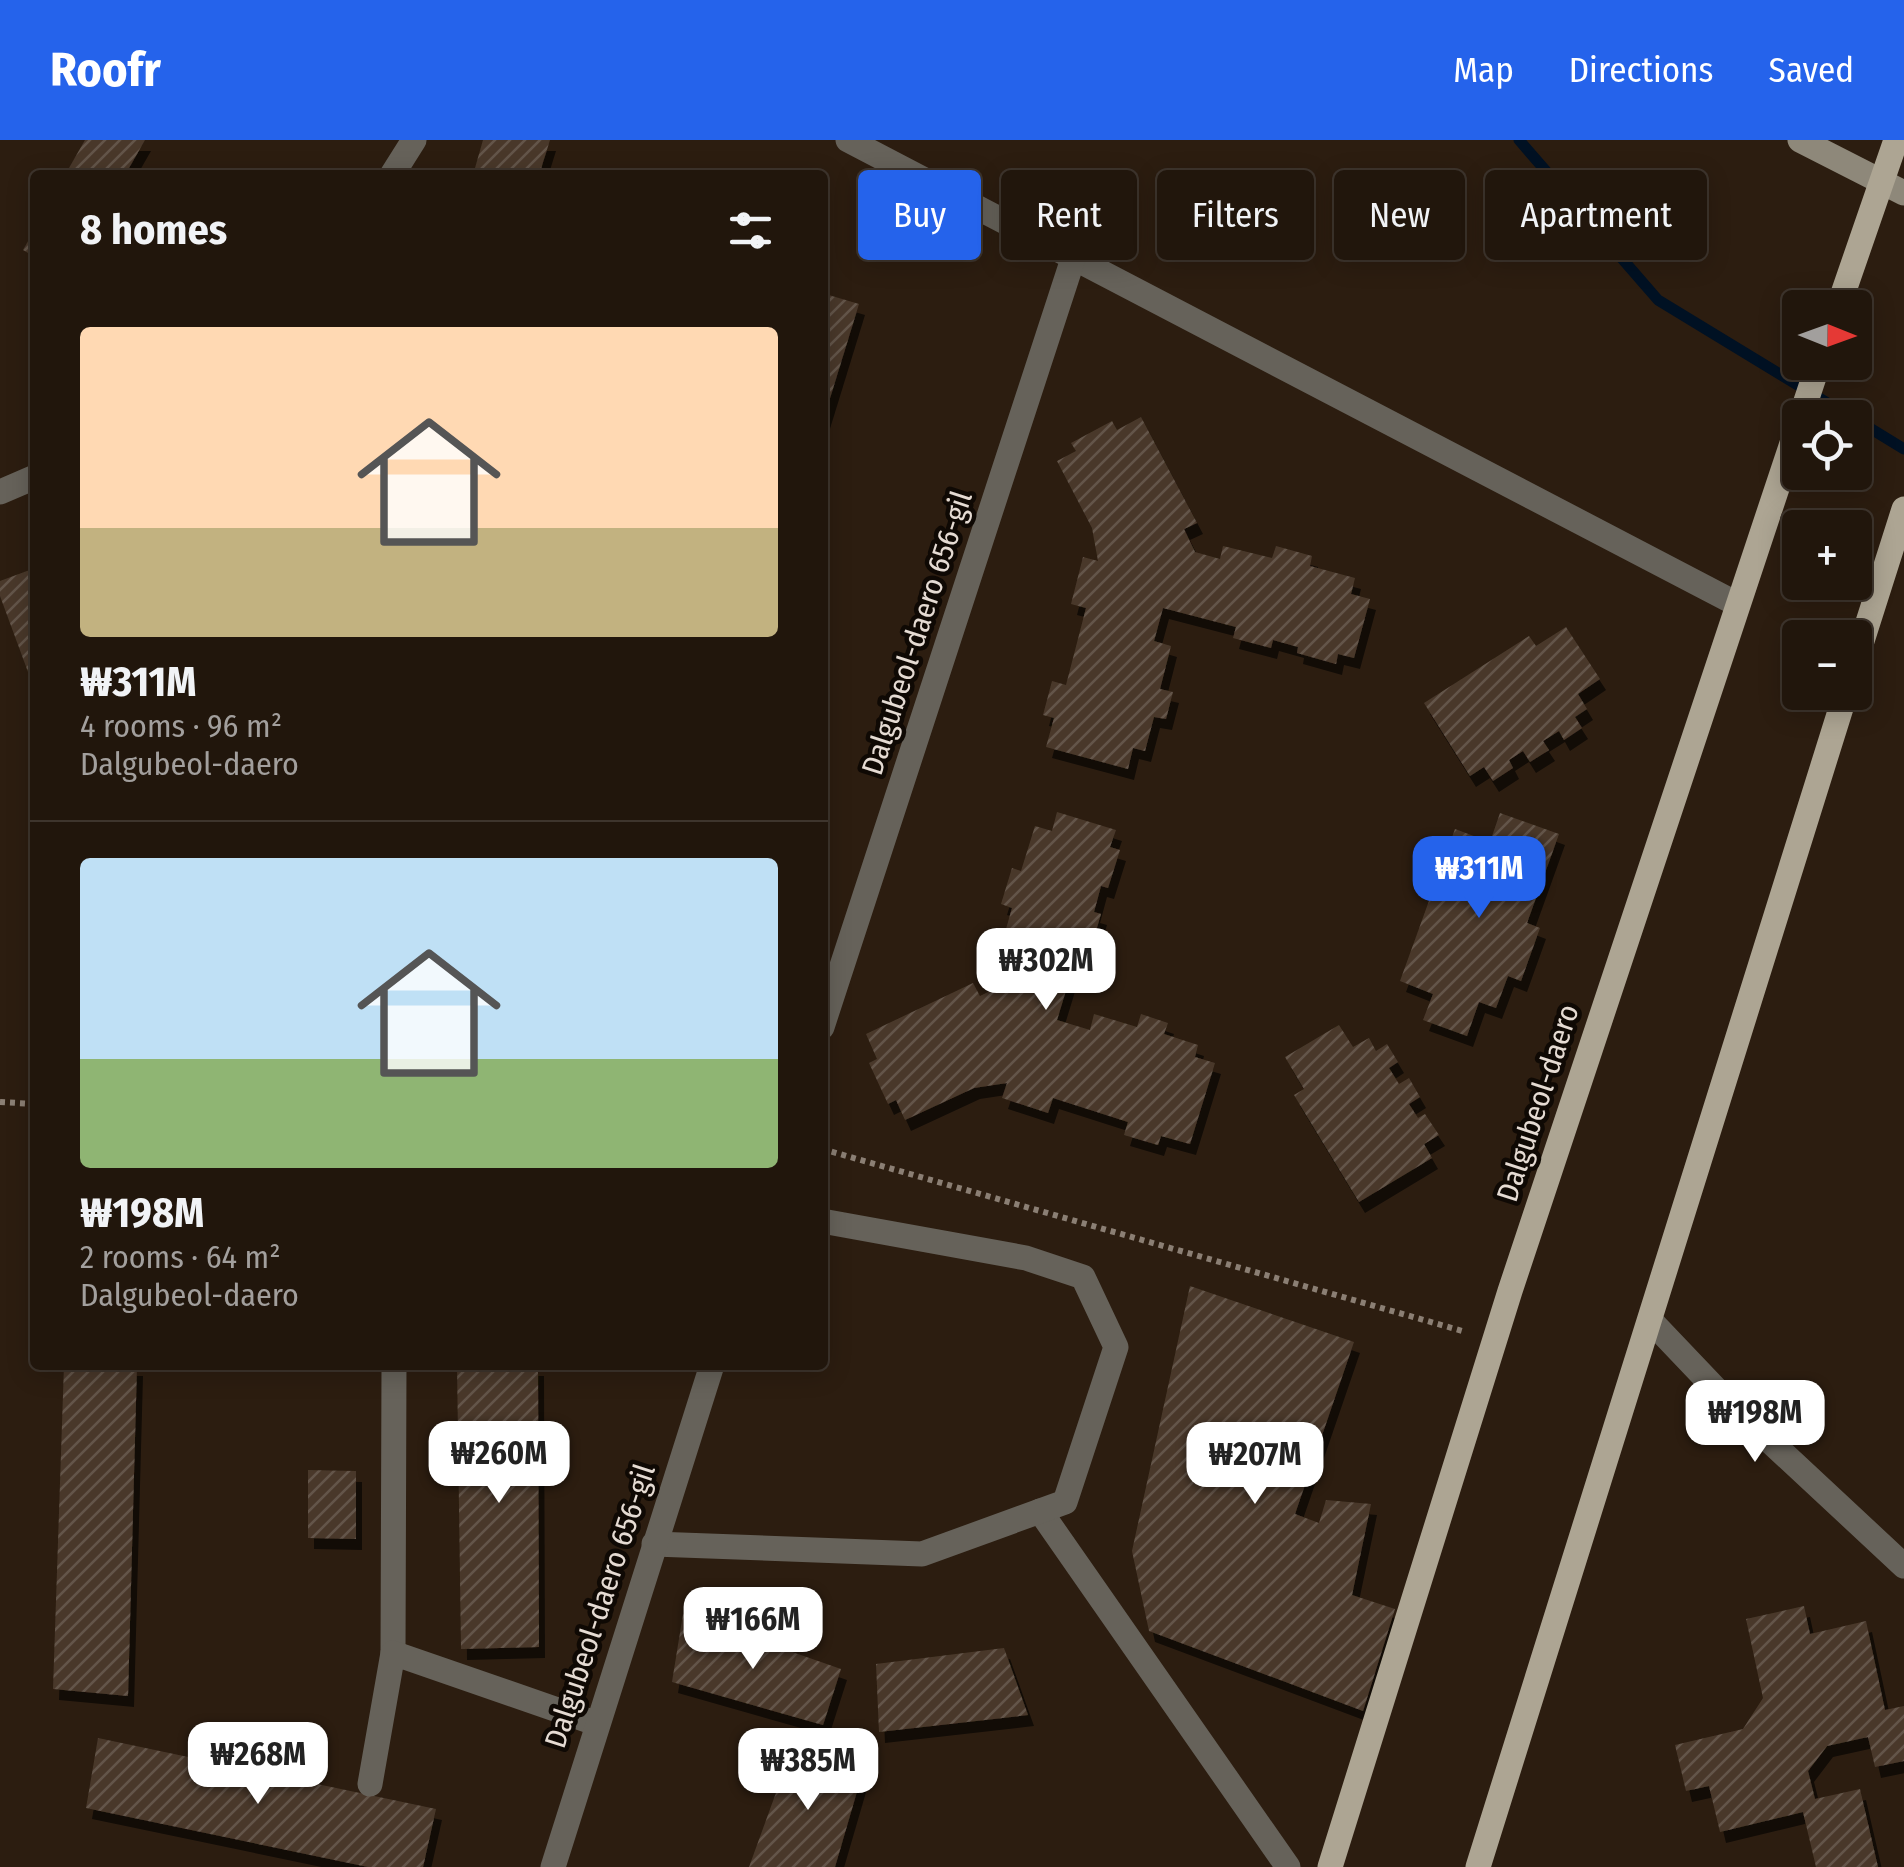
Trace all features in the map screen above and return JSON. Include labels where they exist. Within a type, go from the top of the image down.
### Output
[{"type":"main road","points":[[1800,140],[1892,188]]},
{"type":"main road","points":[[1846,290],[1892,188],[1896,140]]},
{"type":"main road","name":"Dalgubeol-daero","points":[[1330,1867],[1735,603],[1813,380]]},
{"type":"main road","points":[[1868,620],[1904,509]]},
{"type":"main road","points":[[1478,1867],[1840,710]]},
{"type":"street","points":[[395,170],[414,140]]},
{"type":"street","points":[[848,140],[1001,220]]},
{"type":"street","name":"Dalgubeol-daero 656-gil","points":[[828,1009],[1072,260]]},
{"type":"street","points":[[1077,260],[1735,603]]},
{"type":"street","points":[[0,492],[30,478]]},
{"type":"street","points":[[654,1544],[922,1554],[1065,1502],[1116,1347],[1083,1277],[1026,1258],[828,1222]]},
{"type":"street","points":[[1650,1320],[1730,1404],[1904,1566]]},
{"type":"street","points":[[370,1784],[392,1653],[394,1370]]},
{"type":"street","name":"Dalgubeol-daero 656-gil","points":[[553,1867],[710,1370]]},
{"type":"street","points":[[1040,1511],[1288,1867]]},
{"type":"street","points":[[392,1653],[596,1723]]},
{"type":"path","points":[[0,1102],[30,1104]]},
{"type":"path","points":[[828,1151],[1496,1340]]},
{"type":"building","points":[[85,140],[145,140],[128,170],[68,170]]},
{"type":"building","points":[[483,140],[550,140],[541,170],[474,170]]},
{"type":"building","points":[[828,295],[859,304],[828,405]]},
{"type":"building","points":[[1141,417],[1197,523],[1184,529],[1195,552],[1220,559],[1223,546],[1272,558],[1276,546],[1312,556],[1310,566],[1355,578],[1351,594],[1370,599],[1354,658],[1338,654],[1336,664],[1297,653],[1298,647],[1273,640],[1271,648],[1233,638],[1236,627],[1163,608],[1154,641],[1171,646],[1160,689],[1173,692],[1166,719],[1154,717],[1145,751],[1133,748],[1128,769],[1046,747],[1054,718],[1043,715],[1052,681],[1066,685],[1086,608],[1071,604],[1083,557],[1098,561],[1092,528],[1057,461],[1076,451],[1071,443],[1112,421],[1117,430]]},
{"type":"building","points":[[30,570],[30,677],[0,596],[0,581]]},
{"type":"building","points":[[1566,627],[1600,679],[1578,694],[1587,709],[1575,717],[1582,728],[1564,740],[1559,731],[1543,741],[1549,750],[1530,762],[1523,751],[1509,760],[1513,768],[1493,781],[1484,767],[1470,776],[1424,703],[1529,636],[1536,646]]},
{"type":"building","points":[[1057,812],[1116,830],[1110,847],[1120,850],[1108,888],[1101,886],[1094,912],[1101,914],[1090,951],[1079,948],[1057,1020],[1090,1030],[1094,1014],[1137,1027],[1141,1014],[1168,1023],[1164,1034],[1198,1045],[1195,1057],[1215,1063],[1190,1144],[1161,1136],[1158,1145],[1124,1135],[1128,1122],[1053,1098],[1048,1113],[1002,1098],[1007,1083],[974,1088],[905,1120],[896,1100],[888,1104],[869,1063],[877,1059],[866,1034],[973,983],[980,996],[1002,985],[1010,961],[998,957],[1012,908],[1001,904],[1012,868],[1021,871],[1035,826],[1052,831]]},
{"type":"building","points":[[1500,813],[1559,834],[1527,923],[1540,928],[1521,981],[1508,976],[1496,1008],[1479,1002],[1467,1036],[1423,1020],[1433,994],[1400,981],[1455,829],[1490,842]]},
{"type":"building","points":[[1339,1025],[1353,1047],[1369,1038],[1376,1051],[1387,1044],[1398,1062],[1389,1068],[1399,1084],[1409,1078],[1420,1097],[1409,1104],[1418,1118],[1425,1114],[1439,1135],[1424,1144],[1432,1158],[1359,1202],[1294,1095],[1304,1089],[1285,1057]]},
{"type":"building","points":[[1190,1286],[1354,1342],[1295,1514],[1319,1523],[1326,1500],[1371,1504],[1352,1595],[1395,1609],[1363,1711],[1149,1631],[1132,1551]]},
{"type":"building","points":[[64,1370],[137,1370],[128,1696],[53,1689]]},
{"type":"building","points":[[457,1370],[538,1370],[539,1647],[461,1649]]},
{"type":"building","points":[[308,1470],[356,1471],[356,1539],[308,1538]]},
{"type":"building","points":[[1804,1606],[1810,1634],[1866,1621],[1885,1710],[1904,1706],[1904,1761],[1875,1767],[1868,1737],[1827,1746],[1808,1771],[1815,1799],[1860,1789],[1878,1867],[1816,1867],[1803,1812],[1720,1832],[1709,1786],[1686,1791],[1675,1745],[1743,1729],[1763,1698],[1746,1619]]},
{"type":"building","points":[[683,1614],[841,1669],[823,1725],[672,1682]]},
{"type":"building","points":[[1004,1648],[1028,1715],[879,1732],[876,1664]]},
{"type":"building","points":[[98,1738],[436,1809],[423,1867],[368,1867],[86,1808]]},
{"type":"building","points":[[793,1746],[863,1771],[835,1867],[749,1867]]},
{"type":"waterway","points":[[1519,140],[1658,300],[1822,400]]},
{"type":"waterway","points":[[1872,429],[1904,449]]}]
